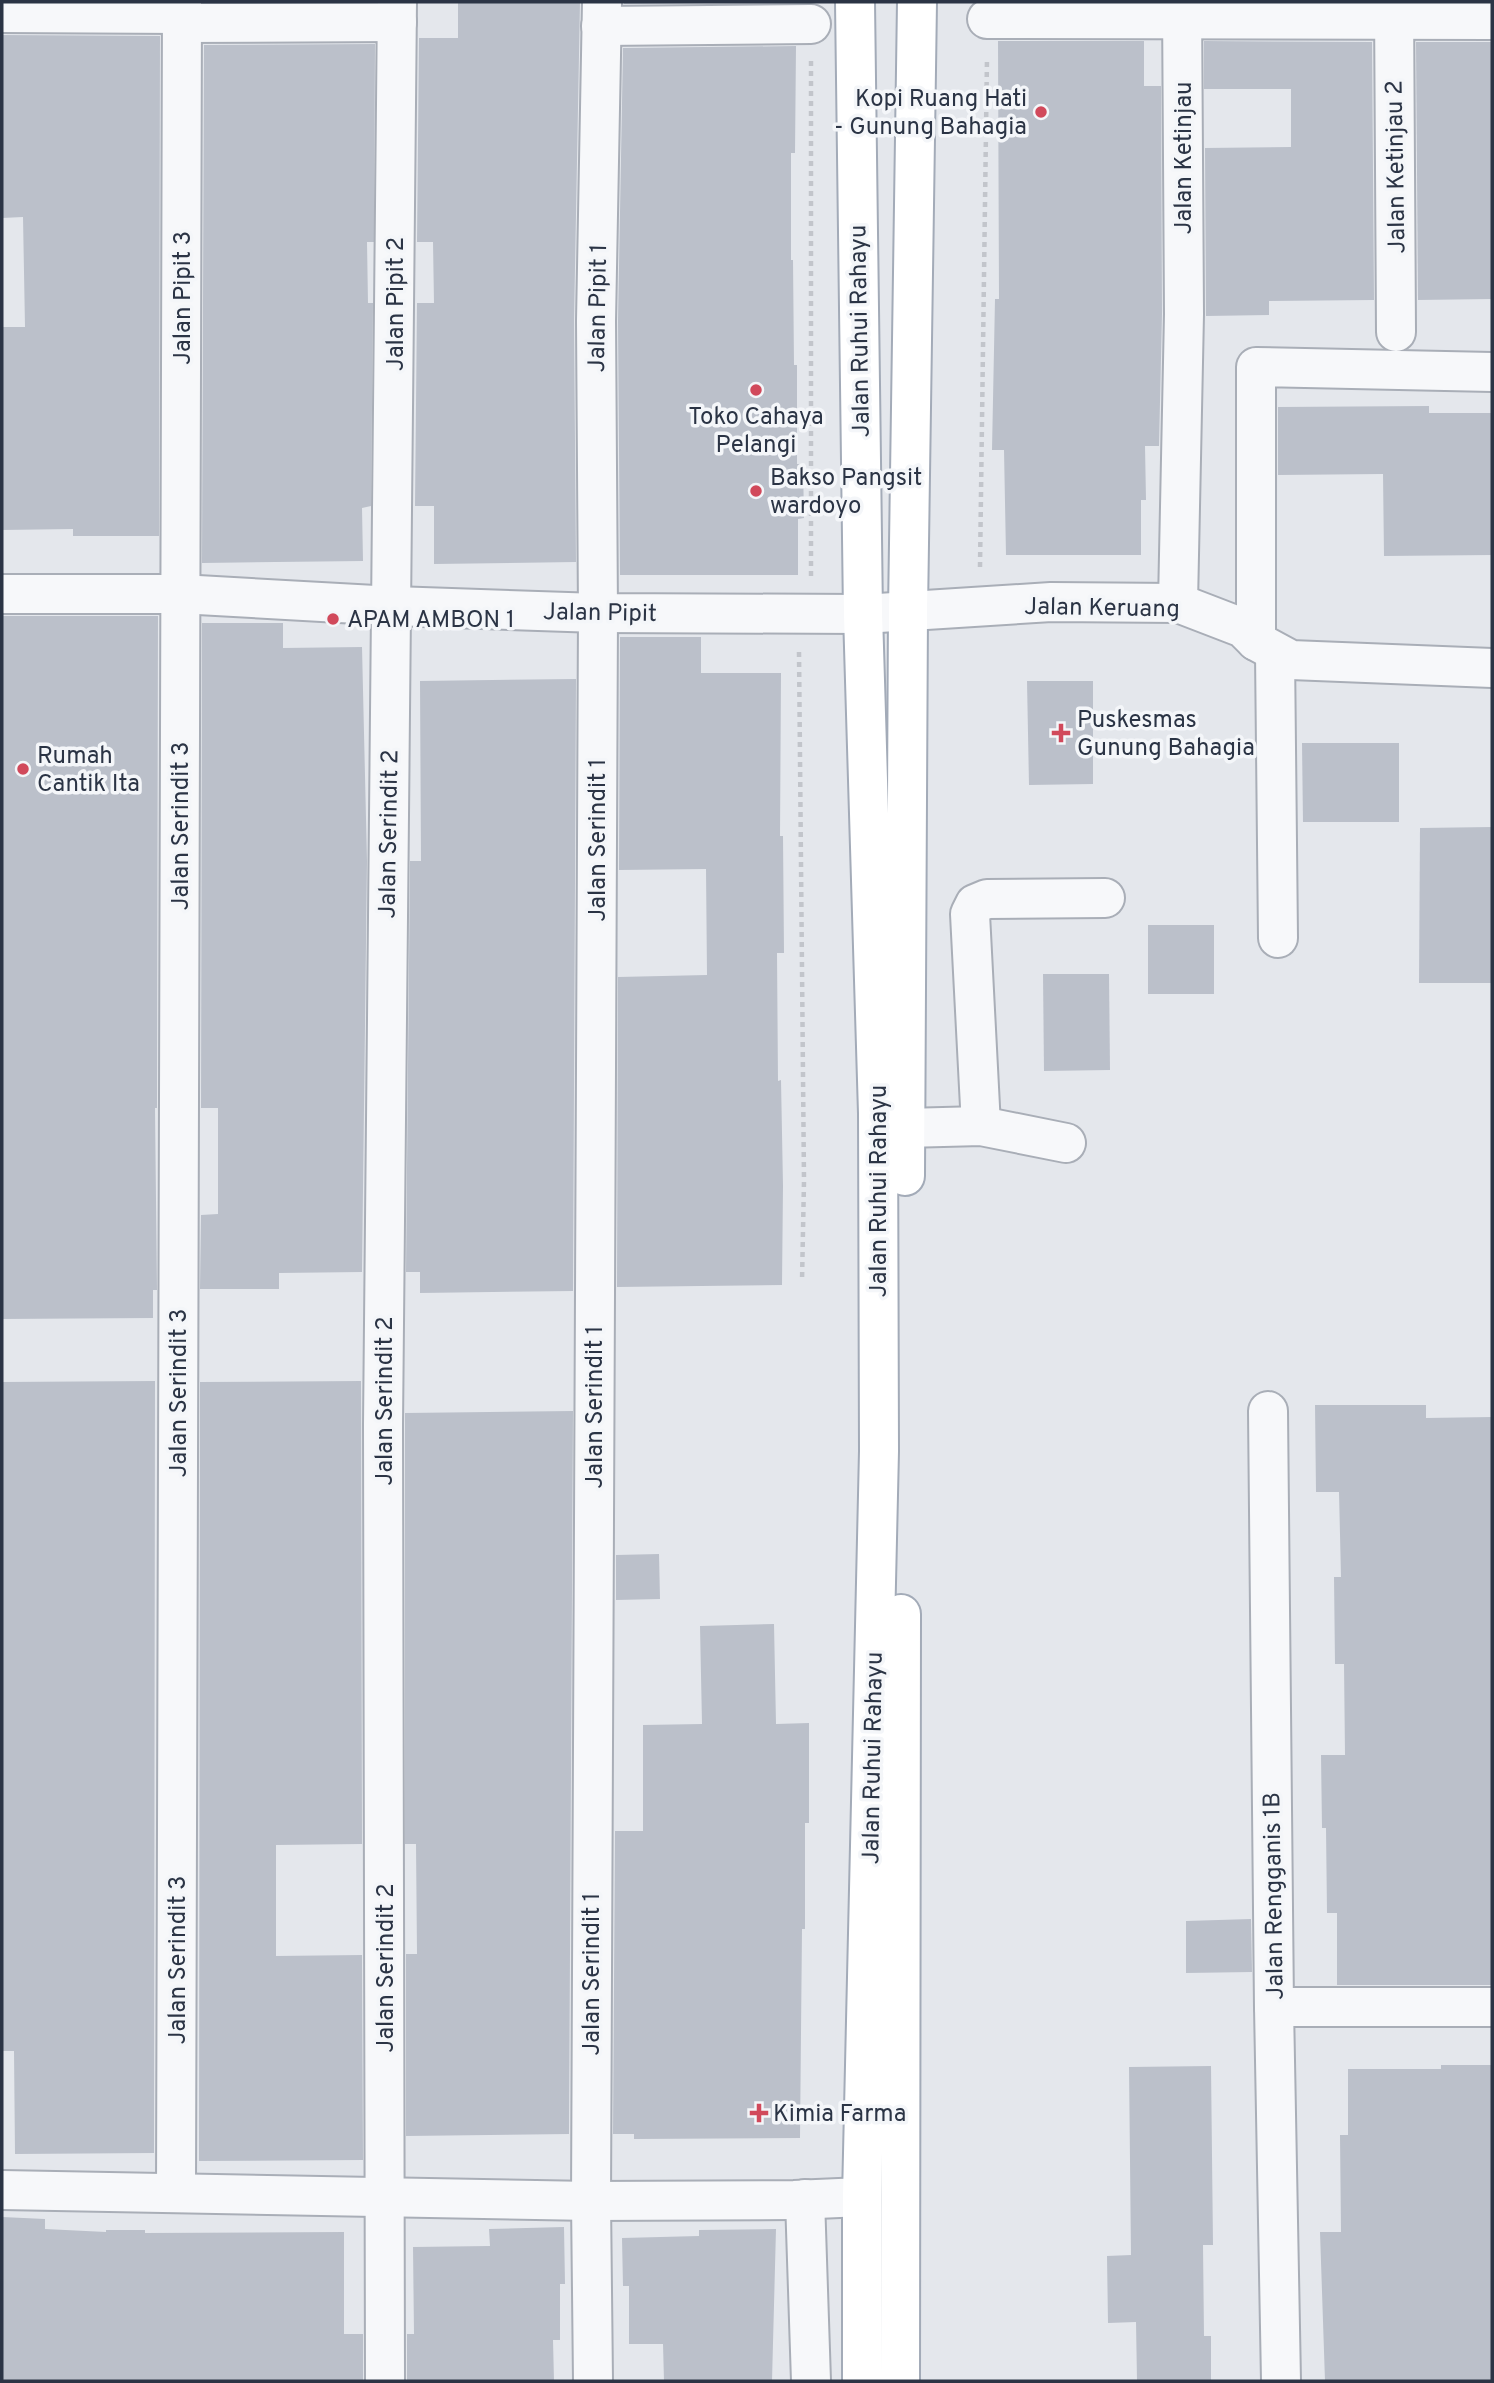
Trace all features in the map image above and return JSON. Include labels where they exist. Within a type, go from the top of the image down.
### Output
[{"type":"main road","name":"Jalan Ruhui Rahayu","points":[[855,2],[863,614],[878,1113],[879,1451],[862,2197],[862,2381]]},
{"type":"main road","name":"Jalan Ruhui Rahayu","points":[[900,2381],[901,1659],[908,611],[917,2]]},
{"type":"street","points":[[987,19],[1182,10],[1394,10],[1492,20]]},
{"type":"street","name":"Jalan Ketinjau","points":[[1178,603],[1184,314],[1182,10]]},
{"type":"street","name":"Jalan Ketinjau 2","points":[[1394,10],[1396,332]]},
{"type":"street","points":[[2,13],[397,12]]},
{"type":"street","name":"Jalan Pipit 2","points":[[393,606],[397,12]]},
{"type":"street","name":"Jalan Pipit 3","points":[[180,594],[182,13]]},
{"type":"street","points":[[602,14],[811,24]]},
{"type":"street","name":"Jalan Pipit 1","points":[[598,613],[596,321],[602,14]]},
{"type":"street","points":[[1278,938],[1256,367],[1492,372]]},
{"type":"street","name":"Jalan Pipit","points":[[2,594],[180,594],[393,606],[598,613],[863,614],[908,611]]},
{"type":"street","name":"Jalan Serindit 3","points":[[176,2193],[180,594]]},
{"type":"street","name":"Jalan Keruang","points":[[908,611],[1051,602],[1178,603],[1243,628],[1266,647],[1291,660],[1492,668]]},
{"type":"street","name":"Jalan Serindit 2","points":[[386,2381],[383,1428],[387,846],[393,606]]},
{"type":"street","name":"Jalan Serindit 1","points":[[593,2381],[591,2201],[598,613]]},
{"type":"street","points":[[981,1126],[970,914],[975,904],[988,899],[1105,898]]},
{"type":"street","points":[[905,1128],[981,1126],[1066,1143]]},
{"type":"street","name":"Jalan Rengganis 1B","points":[[1268,1411],[1281,2381]]},
{"type":"street","points":[[1274,2007],[1492,2007]]},
{"type":"street","points":[[2,2190],[385,2195],[591,2201],[862,2197]]},
{"type":"street","points":[[805,2199],[811,2381]]},
{"type":"path","points":[[979,607],[987,19]]},
{"type":"path","points":[[802,1281],[811,24]]},
{"type":"building","points":[[458,2],[580,2],[574,321],[576,562],[434,564],[434,506],[415,506],[417,303],[434,303],[433,242],[417,242],[419,38],[458,38]]},
{"type":"building","points":[[624,2],[796,2],[624,4]]},
{"type":"building","points":[[2,35],[160,36],[159,536],[73,536],[73,529],[2,530],[2,327],[25,327],[23,217],[2,218]]},
{"type":"building","points":[[998,41],[1144,41],[1144,86],[1161,86],[1162,314],[1159,446],[1145,446],[1146,500],[1141,500],[1141,555],[1006,555],[1004,450],[992,450],[995,299],[999,299]]},
{"type":"building","points":[[1204,41],[1372,42],[1374,300],[1269,301],[1269,315],[1206,316],[1205,148],[1291,147],[1291,89],[1204,89]]},
{"type":"building","points":[[1416,42],[1492,42],[1492,299],[1418,300]]},
{"type":"building","points":[[375,44],[374,242],[367,242],[368,303],[373,303],[371,506],[362,508],[363,561],[202,563],[204,45]]},
{"type":"building","points":[[796,46],[795,153],[791,153],[791,260],[794,365],[797,365],[797,464],[803,464],[804,518],[798,519],[798,575],[620,575],[618,321],[623,48]]},
{"type":"building","points":[[1429,406],[1429,413],[1491,413],[1492,555],[1384,556],[1383,474],[1278,475],[1278,407]]},
{"type":"building","points":[[2,616],[158,616],[155,1108],[157,1290],[153,1290],[153,1318],[2,1319]]},
{"type":"building","points":[[202,623],[283,623],[283,648],[362,647],[367,861],[362,1272],[279,1273],[279,1289],[200,1289],[201,1215],[218,1214],[218,1108],[201,1108]]},
{"type":"building","points":[[620,637],[701,637],[701,673],[781,673],[780,836],[783,836],[784,953],[777,953],[778,1081],[781,1080],[783,1186],[782,1285],[617,1287],[618,977],[707,975],[706,869],[619,870]]},
{"type":"building","points":[[576,679],[573,1291],[420,1293],[420,1272],[406,1272],[410,861],[421,861],[420,681]]},
{"type":"building","name":"Puskesmas Gunung Bahagia","points":[[1027,681],[1093,681],[1093,784],[1029,785]]},
{"type":"building","points":[[1302,743],[1399,743],[1399,822],[1303,822]]},
{"type":"building","points":[[1492,827],[1492,983],[1419,983],[1420,828]]},
{"type":"building","points":[[1148,925],[1214,925],[1214,994],[1148,994]]},
{"type":"building","points":[[1043,974],[1109,974],[1110,1070],[1044,1071]]},
{"type":"building","points":[[155,1381],[154,2153],[15,2154],[14,2051],[2,2051],[2,1382]]},
{"type":"building","points":[[361,1381],[362,1844],[276,1845],[276,1956],[362,1955],[363,2160],[199,2161],[200,1382]]},
{"type":"building","points":[[1315,1405],[1426,1405],[1426,1418],[1492,1417],[1492,1985],[1337,1985],[1337,1913],[1327,1913],[1326,1828],[1322,1828],[1321,1755],[1345,1755],[1344,1664],[1335,1664],[1334,1577],[1341,1577],[1339,1492],[1316,1492]]},
{"type":"building","points":[[573,1411],[569,2134],[406,2136],[406,1954],[417,1954],[416,1844],[405,1844],[405,1413]]},
{"type":"building","points":[[659,1554],[660,1599],[616,1600],[616,1555]]},
{"type":"building","points":[[774,1624],[776,1724],[809,1723],[809,1823],[805,1823],[805,1929],[802,1929],[800,2138],[634,2139],[634,2134],[613,2134],[615,1831],[643,1831],[643,1725],[702,1724],[700,1626]]},
{"type":"building","points":[[1251,1919],[1252,1972],[1186,1973],[1186,1921]]},
{"type":"building","points":[[1441,2065],[1492,2065],[1492,2381],[1325,2381],[1320,2232],[1341,2232],[1340,2135],[1348,2135],[1348,2069],[1441,2069]]},
{"type":"building","points":[[1211,2066],[1213,2245],[1203,2245],[1204,2336],[1211,2336],[1211,2381],[1137,2381],[1136,2322],[1108,2323],[1107,2256],[1131,2255],[1129,2067]]},
{"type":"building","points":[[2,2217],[45,2219],[45,2229],[106,2232],[344,2232],[344,2334],[363,2334],[363,2381],[2,2381]]},
{"type":"building","points":[[564,2227],[565,2284],[560,2284],[560,2340],[553,2340],[554,2381],[407,2381],[407,2334],[414,2334],[413,2247],[490,2246],[489,2229]]},
{"type":"building","points":[[776,2229],[772,2381],[664,2381],[663,2344],[629,2344],[629,2286],[623,2286],[622,2238],[699,2236],[699,2230]]},
{"type":"place","name":"Kopi Ruang Hati - Gunung Bahagia","points":[[1041,112]]},
{"type":"place","name":"Toko Cahaya Pelangi","points":[[756,390]]},
{"type":"place","name":"Bakso Pangsit wardoyo","points":[[756,491]]},
{"type":"place","name":"APAM AMBON 1","points":[[333,619]]},
{"type":"place","name":"Puskesmas Gunung Bahagia","points":[[1061,733]]},
{"type":"place","name":"Rumah Cantik Ita","points":[[23,769]]},
{"type":"place","name":"Kimia Farma","points":[[759,2113]]}]
